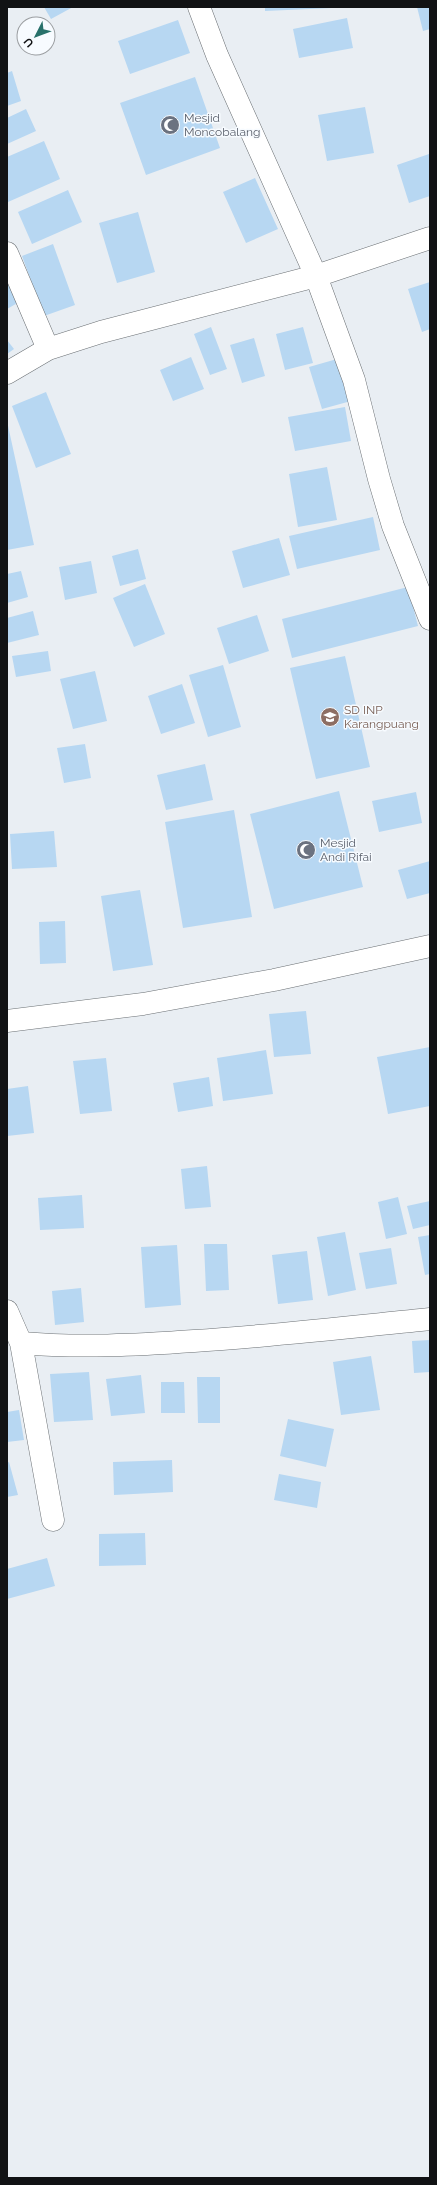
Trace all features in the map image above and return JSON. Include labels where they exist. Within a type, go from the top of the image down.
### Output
[{"type":"street","points":[[199,7],[217,55],[316,276],[354,380],[379,479],[393,526],[430,619]]},
{"type":"street","points":[[7,373],[48,349],[101,332],[316,276],[430,238]]},
{"type":"street","points":[[7,253],[48,349]]},
{"type":"street","points":[[7,1021],[143,1004],[274,980],[430,946]]},
{"type":"street","points":[[7,1311],[21,1343],[53,1520]]},
{"type":"street","points":[[21,1343],[47,1345],[156,1344],[253,1337],[430,1319]]},
{"type":"building","points":[[44,7],[73,7],[56,16],[49,16]]},
{"type":"building","points":[[265,7],[332,7],[332,8],[265,11]]},
{"type":"building","points":[[417,7],[430,7],[430,29],[423,31]]},
{"type":"building","points":[[347,18],[353,48],[299,58],[293,29]]},
{"type":"building","points":[[178,20],[190,53],[130,74],[118,41]]},
{"type":"building","points":[[12,71],[21,101],[7,106],[7,73]]},
{"type":"building","name":"Mesjid Moncobalang","points":[[195,77],[220,148],[146,175],[120,103]]},
{"type":"building","points":[[365,107],[374,153],[327,161],[318,115]]},
{"type":"building","points":[[26,109],[36,131],[7,144],[7,118]]},
{"type":"building","points":[[44,141],[60,179],[8,202],[7,157]]},
{"type":"building","points":[[429,154],[430,196],[409,203],[397,165]]},
{"type":"building","points":[[255,178],[278,229],[246,243],[223,192]]},
{"type":"building","points":[[68,190],[82,222],[32,244],[18,212]]},
{"type":"building","points":[[138,212],[155,272],[117,283],[99,223]]},
{"type":"building","points":[[53,244],[75,305],[44,316],[22,256]]},
{"type":"building","points":[[7,275],[21,301],[7,309]]},
{"type":"building","points":[[430,282],[430,329],[422,332],[408,289]]},
{"type":"building","points":[[211,327],[227,369],[210,375],[194,334]]},
{"type":"building","points":[[303,327],[313,363],[285,370],[276,334]]},
{"type":"building","points":[[254,338],[265,376],[242,383],[230,345]]},
{"type":"building","points":[[7,340],[14,349],[7,354]]},
{"type":"building","points":[[191,357],[204,389],[173,401],[160,370]]},
{"type":"building","points":[[337,359],[351,401],[322,409],[309,367]]},
{"type":"building","points":[[46,392],[71,454],[36,468],[12,406]]},
{"type":"building","points":[[345,407],[351,441],[295,451],[288,417]]},
{"type":"building","points":[[7,421],[34,545],[7,550]]},
{"type":"building","points":[[327,467],[337,520],[298,527],[289,474]]},
{"type":"building","points":[[373,517],[380,550],[297,569],[289,536]]},
{"type":"building","points":[[279,538],[290,575],[243,588],[232,551]]},
{"type":"building","points":[[138,549],[146,579],[120,586],[112,556]]},
{"type":"building","points":[[91,561],[97,593],[65,600],[59,567]]},
{"type":"building","points":[[21,571],[28,597],[7,603],[7,574]]},
{"type":"building","points":[[145,584],[165,634],[134,647],[113,598]]},
{"type":"building","points":[[408,587],[418,626],[292,658],[282,619]]},
{"type":"building","points":[[33,611],[39,635],[7,643],[7,618]]},
{"type":"building","points":[[257,615],[269,651],[229,664],[217,628]]},
{"type":"building","points":[[48,651],[51,671],[16,677],[12,656]]},
{"type":"building","name":"SD INP Karangpuang","points":[[345,656],[370,767],[316,779],[290,668]]},
{"type":"building","points":[[223,665],[241,727],[208,737],[189,675]]},
{"type":"building","points":[[95,671],[107,721],[73,729],[60,679]]},
{"type":"building","points":[[182,684],[195,723],[161,734],[148,696]]},
{"type":"building","points":[[85,744],[91,778],[64,783],[57,748]]},
{"type":"building","points":[[205,764],[213,800],[166,810],[157,775]]},
{"type":"building","name":"Mesjid Andi Rifai","points":[[339,791],[363,887],[274,909],[250,814]]},
{"type":"building","points":[[416,792],[422,823],[379,832],[372,801]]},
{"type":"building","points":[[234,810],[252,917],[183,928],[165,822]]},
{"type":"building","points":[[54,831],[57,867],[12,869],[10,834]]},
{"type":"building","points":[[430,861],[430,893],[407,899],[398,870]]},
{"type":"building","points":[[140,890],[153,965],[113,971],[101,896]]},
{"type":"building","points":[[65,921],[66,963],[40,964],[39,922]]},
{"type":"building","points":[[306,1011],[311,1054],[274,1057],[269,1014]]},
{"type":"building","points":[[430,1047],[430,1106],[388,1114],[377,1057]]},
{"type":"building","points":[[266,1050],[273,1094],[223,1101],[217,1058]]},
{"type":"building","points":[[106,1058],[112,1111],[80,1114],[73,1061]]},
{"type":"building","points":[[209,1077],[213,1106],[178,1112],[173,1083]]},
{"type":"building","points":[[28,1086],[34,1133],[7,1136],[7,1089]]},
{"type":"building","points":[[207,1166],[211,1207],[185,1209],[181,1169]]},
{"type":"building","points":[[82,1195],[84,1228],[40,1230],[38,1198]]},
{"type":"building","points":[[398,1197],[407,1234],[386,1239],[378,1202]]},
{"type":"building","points":[[430,1201],[430,1225],[413,1229],[407,1206]]},
{"type":"building","points":[[345,1232],[356,1290],[328,1296],[317,1237]]},
{"type":"building","points":[[430,1235],[430,1274],[425,1275],[418,1237]]},
{"type":"building","points":[[204,1244],[227,1244],[229,1290],[206,1291]]},
{"type":"building","points":[[177,1245],[181,1305],[145,1308],[141,1247]]},
{"type":"building","points":[[391,1248],[397,1284],[366,1289],[359,1253]]},
{"type":"building","points":[[307,1251],[313,1300],[278,1304],[272,1255]]},
{"type":"building","points":[[81,1288],[84,1322],[55,1325],[52,1291]]},
{"type":"building","points":[[430,1340],[430,1372],[414,1373],[412,1341]]},
{"type":"building","points":[[371,1356],[380,1410],[341,1415],[333,1362]]},
{"type":"building","points":[[89,1372],[93,1420],[54,1422],[50,1374]]},
{"type":"building","points":[[141,1375],[145,1413],[111,1416],[106,1379]]},
{"type":"building","points":[[197,1377],[220,1377],[220,1423],[198,1423]]},
{"type":"building","points":[[161,1382],[184,1382],[185,1413],[161,1413]]},
{"type":"building","points":[[19,1410],[24,1440],[7,1442],[7,1412]]},
{"type":"building","points":[[288,1419],[334,1429],[326,1467],[280,1456]]},
{"type":"building","points":[[172,1460],[173,1492],[114,1495],[113,1462]]},
{"type":"building","points":[[9,1462],[18,1495],[7,1497],[7,1463]]},
{"type":"building","points":[[279,1474],[321,1482],[317,1508],[274,1500]]},
{"type":"building","points":[[145,1533],[146,1565],[99,1566],[99,1534]]},
{"type":"building","points":[[47,1558],[55,1586],[7,1599],[7,1569]]},
{"type":"place","name":"Mesjid Moncobalang","points":[[170,125]]},
{"type":"place","name":"SD INP Karangpuang","points":[[330,717]]},
{"type":"place","name":"Mesjid Andi Rifai","points":[[306,850]]}]
